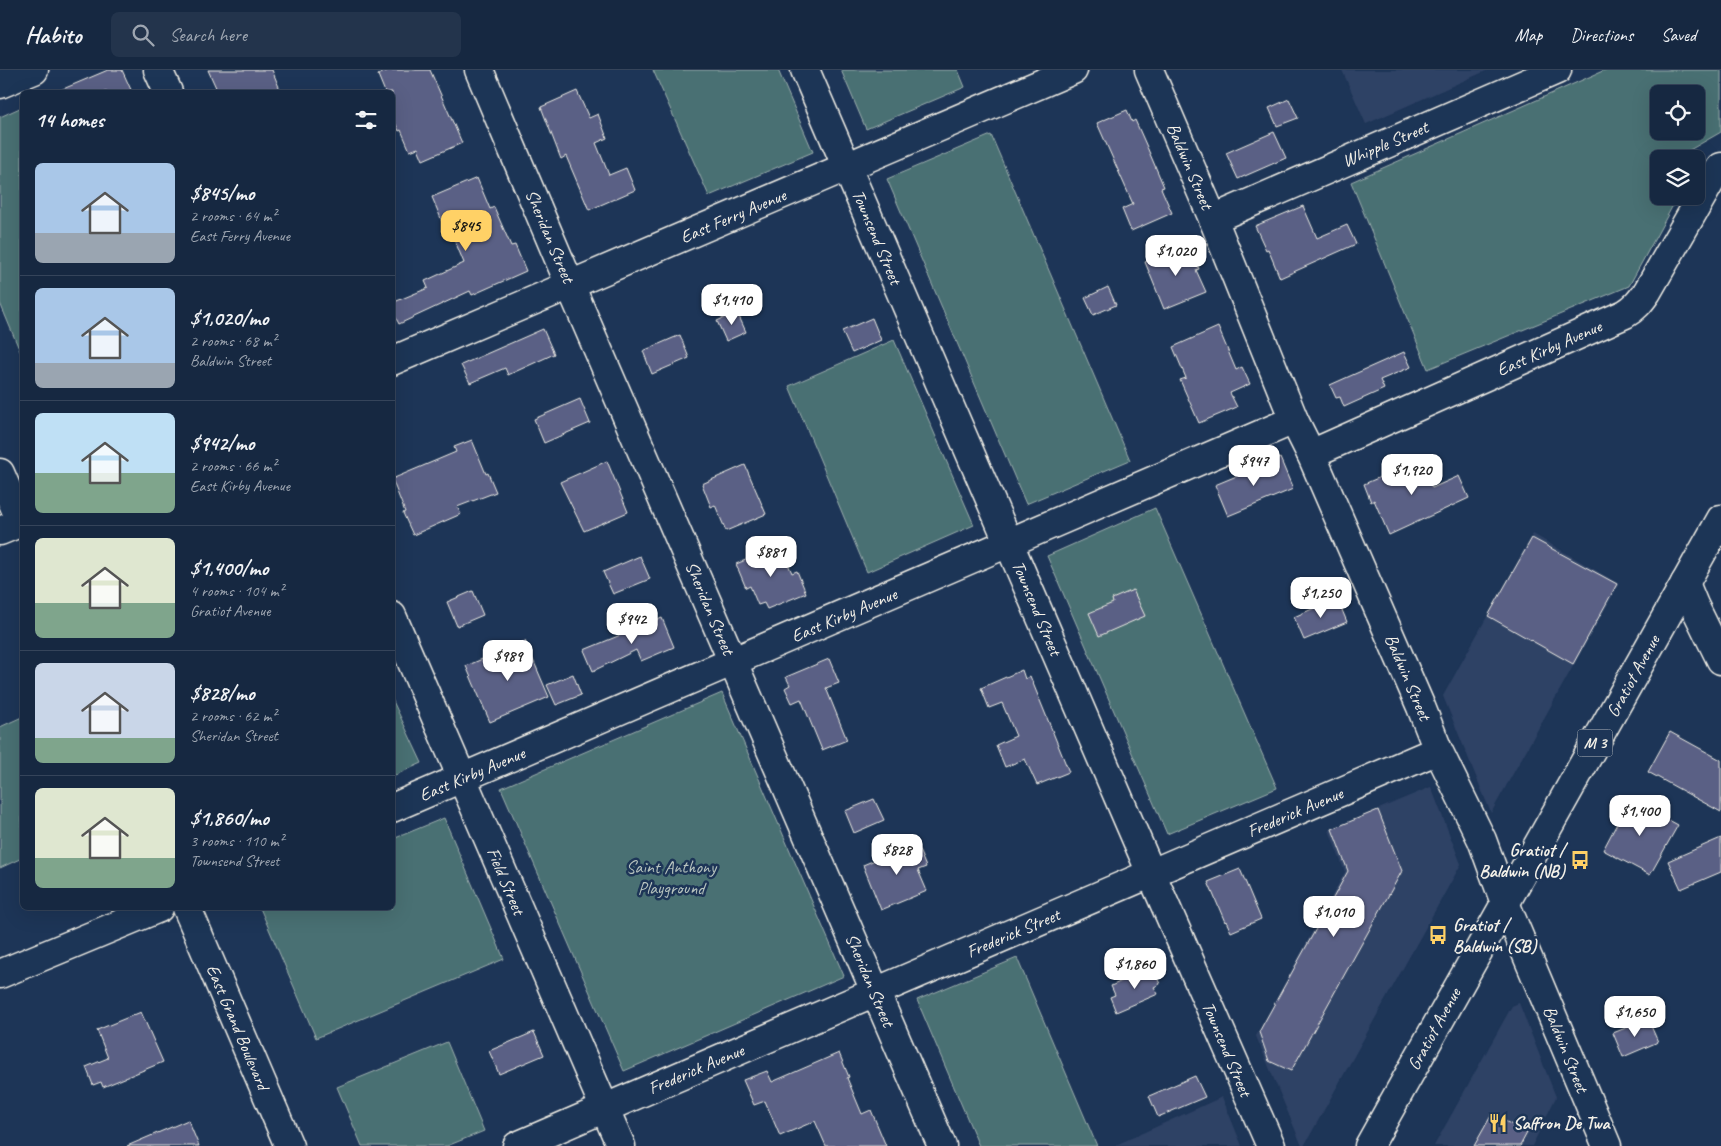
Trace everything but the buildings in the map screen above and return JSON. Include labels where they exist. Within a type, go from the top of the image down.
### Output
[{"type":"street","points":[[0,84],[34,70]]},
{"type":"street","points":[[158,70],[167,90]]},
{"type":"street","name":"Sheridan Street","points":[[479,70],[942,1146]]},
{"type":"street","name":"Townsend Street","points":[[805,70],[1151,873],[1271,1146]]},
{"type":"street","name":"East Ferry Avenue","points":[[395,361],[1073,70]]},
{"type":"street","name":"Baldwin Street","points":[[1149,70],[1294,420],[1311,454],[1438,750],[1482,840],[1505,903],[1607,1146]]},
{"type":"street","name":"Whipple Street","points":[[1212,219],[1557,70]]},
{"type":"street","name":"East Kirby Avenue","points":[[1311,454],[1616,318],[1638,305],[1712,179],[1721,167]]},
{"type":"street","name":"East Kirby Avenue","points":[[395,807],[1294,420]]},
{"type":"street","points":[[0,473],[17,525]]},
{"type":"street","name":"Gratiot Avenue","points":[[1369,1146],[1721,519]]},
{"type":"street","points":[[1685,583],[1721,660]]},
{"type":"street","name":"Field Street","points":[[395,623],[620,1146]]},
{"type":"street","name":"Frederick Avenue","points":[[1151,873],[1438,750]]},
{"type":"street","name":"Frederick Street","points":[[875,992],[1151,873]]},
{"type":"street","points":[[0,974],[154,910]]},
{"type":"street","name":"East Grand Boulevard","points":[[188,910],[289,1146]]},
{"type":"street","name":"Frederick Avenue","points":[[517,1146],[875,992]]},
{"type":"shaded area","points":[[1342,70],[1488,70],[1366,124]]},
{"type":"shaded area","points":[[1533,534],[1619,584],[1491,813],[1443,696]]},
{"type":"shaded area","points":[[1431,787],[1461,864],[1304,1146],[1302,1146],[1256,1036],[1345,872],[1329,830]]},
{"type":"shaded area","points":[[1519,1003],[1556,1097],[1532,1146],[1434,1146],[1512,1006]]},
{"type":"shaded area","points":[[1222,1097],[1242,1146],[1116,1146],[1116,1145]]},
{"type":"green space","points":[[653,70],[778,70],[813,152],[709,196]]},
{"type":"green space","points":[[841,70],[958,70],[965,87],[866,129]]},
{"type":"green space","points":[[1605,70],[1721,70],[1721,132],[1690,150],[1650,150],[1650,205],[1673,205],[1629,286],[1428,369],[1351,182]]},
{"type":"green space","points":[[20,108],[20,351],[0,303],[0,117]]},
{"type":"green space","points":[[991,135],[1130,460],[1026,504],[887,179]]},
{"type":"green space","points":[[894,340],[974,525],[867,572],[789,386]]},
{"type":"green space","points":[[1155,508],[1277,788],[1167,834],[1047,556]]},
{"type":"green space","name":"Saint Anthony Playground","points":[[722,693],[844,976],[624,1071],[501,788]]},
{"type":"green space","points":[[395,705],[422,763],[395,775]]},
{"type":"green space","points":[[20,718],[20,859],[0,868],[0,727]]},
{"type":"green space","points":[[444,818],[504,959],[316,1038],[261,910],[395,910],[395,838]]},
{"type":"green space","points":[[1017,958],[1097,1146],[979,1146],[917,1000]]},
{"type":"green space","points":[[447,1042],[484,1131],[447,1146],[362,1146],[337,1087]]},
{"type":"place","name":"Gratiot / Baldwin (NB)","points":[[1580,860]]},
{"type":"place","name":"Gratiot / Baldwin (SB)","points":[[1438,935]]},
{"type":"place","name":"Saffron De Twa","points":[[1498,1123]]}]
